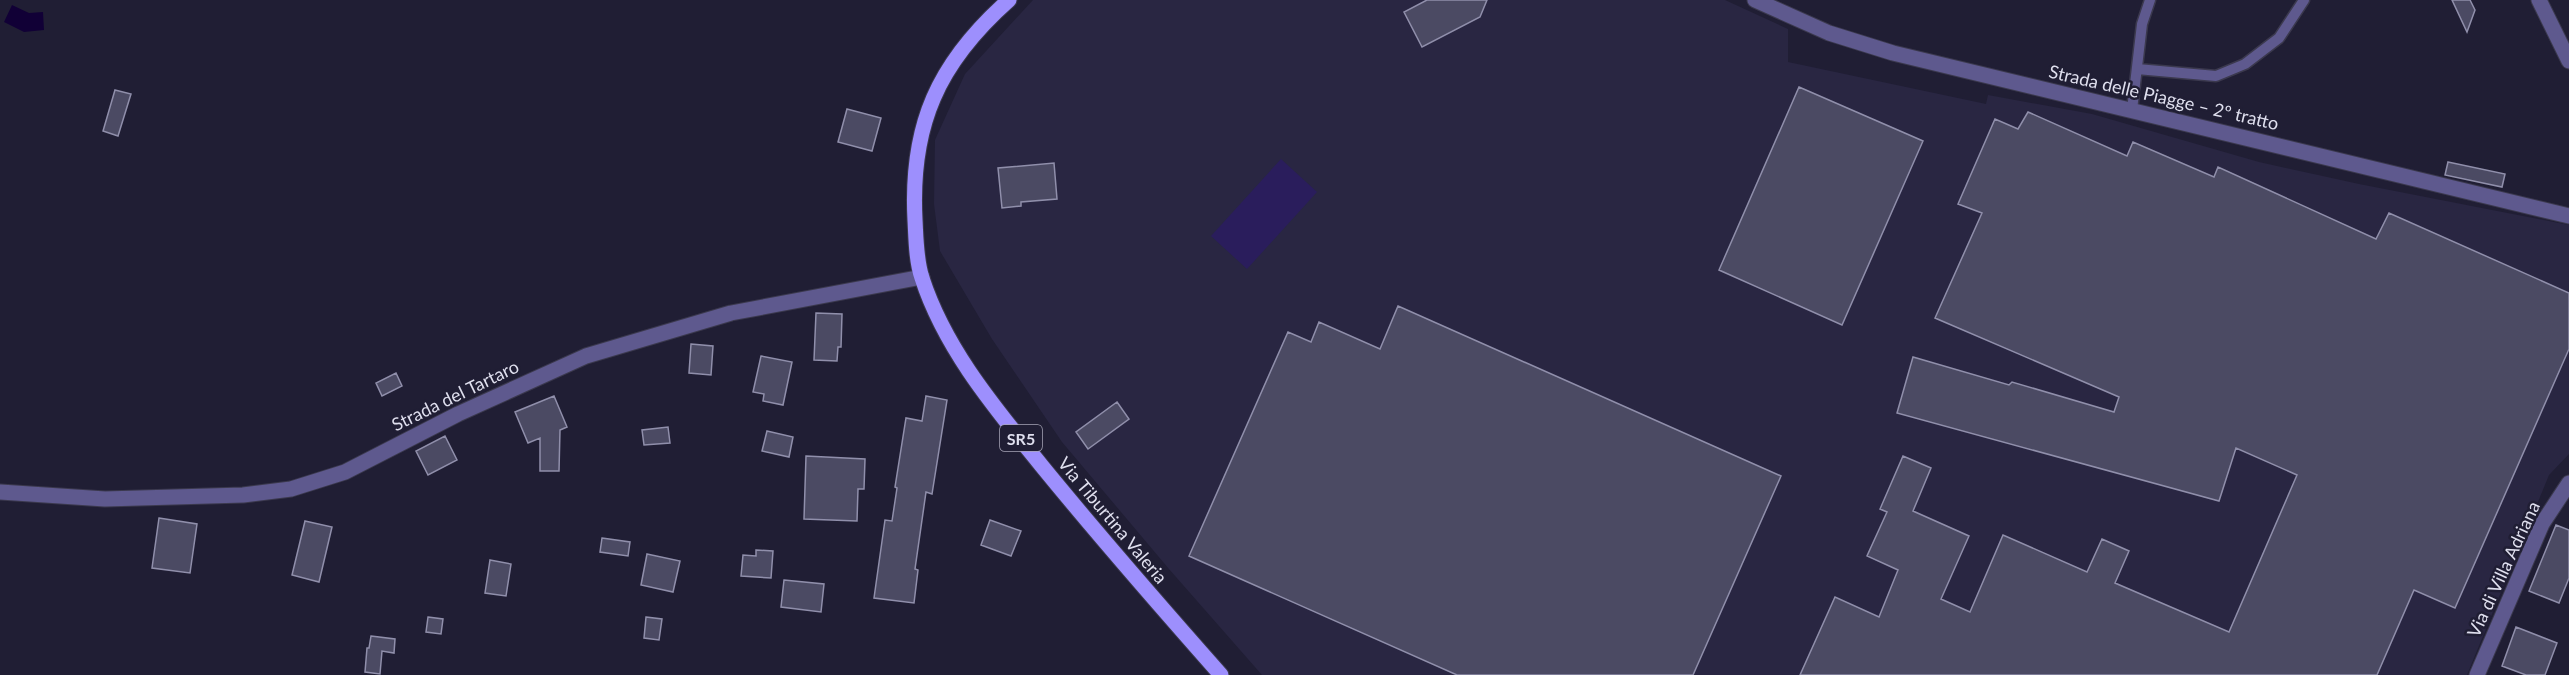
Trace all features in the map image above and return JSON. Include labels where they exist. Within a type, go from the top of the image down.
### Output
[{"type":"main road","name":"Via Tiburtina Valeria","points":[[1009,0],[965,43],[939,83],[928,110],[914,170],[915,233],[922,277],[934,308],[956,351],[981,388],[1089,522],[1221,675]]},
{"type":"street","name":"Strada delle Piagge – 2º tratto","points":[[1755,0],[1829,33],[1893,53],[2569,216]]},
{"type":"street","points":[[2539,0],[2569,61]]},
{"type":"street","name":"Strada del Tartaro","points":[[0,492],[105,499],[243,495],[291,489],[345,472],[459,414],[580,358],[731,313],[922,277]]},
{"type":"street","name":"Via di Villa Adriana","points":[[2477,675],[2538,534],[2562,504],[2569,483]]},
{"type":"lane","points":[[2132,110],[2142,24],[2150,0]]},
{"type":"lane","points":[[2137,69],[2216,76],[2245,64],[2279,38],[2304,0]]},
{"type":"shaded area","points":[[1033,0],[1725,0],[1788,29],[1788,62],[1986,104],[1988,95],[2092,114],[2259,162],[2569,225],[2569,454],[2549,475],[2467,675],[1262,675],[1062,442],[992,339],[940,251],[934,204],[935,140],[965,74]]},
{"type":"shaded area","points":[[12,5],[29,13],[43,12],[44,30],[24,32],[4,22]]},
{"type":"shaded area","points":[[1281,159],[1317,192],[1247,269],[1211,236]]},
{"type":"building","points":[[1427,0],[1487,0],[1480,17],[1422,47],[1404,12]]},
{"type":"building","points":[[2452,0],[2470,0],[2475,10],[2467,32]]},
{"type":"building","points":[[1799,87],[1923,141],[1842,325],[1719,270]]},
{"type":"building","points":[[115,90],[131,94],[118,136],[103,131]]},
{"type":"building","points":[[847,109],[881,118],[872,151],[838,142]]},
{"type":"building","points":[[2028,112],[2127,156],[2133,142],[2214,177],[2218,167],[2376,239],[2389,213],[2569,293],[2569,349],[2455,608],[2414,590],[2377,675],[1800,675],[1835,597],[1879,617],[1898,570],[1867,556],[1887,512],[1880,509],[1903,456],[1931,468],[1913,511],[1969,536],[1941,599],[1970,612],[2003,535],[2087,572],[2102,539],[2129,551],[2115,583],[2229,632],[2297,475],[2236,448],[2219,501],[1897,413],[1913,357],[2009,385],[2012,382],[2114,412],[2119,397],[1935,318],[1982,213],[1958,204],[1995,119],[2018,129]]},
{"type":"building","points":[[2448,162],[2505,174],[2502,187],[2445,175]]},
{"type":"building","points":[[1054,163],[1057,199],[1021,202],[1021,206],[1002,208],[998,168]]},
{"type":"building","points":[[1398,306],[1781,476],[1693,675],[1457,675],[1189,556],[1288,332],[1311,342],[1319,322],[1380,349]]},
{"type":"building","points":[[816,313],[842,314],[841,347],[838,347],[837,361],[814,360]]},
{"type":"building","points":[[691,344],[713,346],[711,375],[689,373]]},
{"type":"building","points":[[761,356],[792,362],[783,405],[763,401],[764,394],[753,392]]},
{"type":"building","points":[[396,373],[402,386],[382,396],[376,383]]},
{"type":"building","points":[[554,396],[567,427],[560,430],[559,471],[540,471],[540,438],[528,443],[515,412]]},
{"type":"building","points":[[926,396],[947,400],[932,494],[926,492],[915,569],[918,570],[914,603],[874,598],[885,520],[892,521],[906,418],[922,421]]},
{"type":"building","points":[[1117,402],[1129,419],[1088,449],[1076,432]]},
{"type":"building","points":[[668,427],[670,443],[644,445],[642,430]]},
{"type":"building","points":[[767,431],[793,437],[789,457],[762,451]]},
{"type":"building","points":[[445,436],[457,460],[428,475],[416,451]]},
{"type":"building","points":[[806,456],[865,459],[864,489],[858,489],[857,521],[804,519]]},
{"type":"building","points":[[159,518],[197,524],[190,573],[152,568]]},
{"type":"building","points":[[990,520],[1021,531],[1011,556],[981,545]]},
{"type":"building","points":[[305,521],[332,527],[319,582],[292,575]]},
{"type":"building","points":[[2556,525],[2569,530],[2569,578],[2559,603],[2529,591]]},
{"type":"building","points":[[602,538],[630,542],[628,556],[600,552]]},
{"type":"building","points":[[756,550],[773,551],[771,578],[741,576],[743,555],[756,556]]},
{"type":"building","points":[[647,554],[680,561],[673,592],[641,585]]},
{"type":"building","points":[[490,560],[511,564],[506,596],[485,593]]},
{"type":"building","points":[[784,580],[824,584],[821,612],[781,607]]},
{"type":"building","points":[[428,617],[443,619],[441,634],[426,632]]},
{"type":"building","points":[[646,617],[662,619],[659,640],[644,638]]},
{"type":"building","points":[[2516,627],[2557,643],[2545,675],[2526,675],[2502,666]]},
{"type":"building","points":[[371,636],[395,639],[394,653],[382,651],[380,674],[365,672],[367,648],[369,648]]}]
